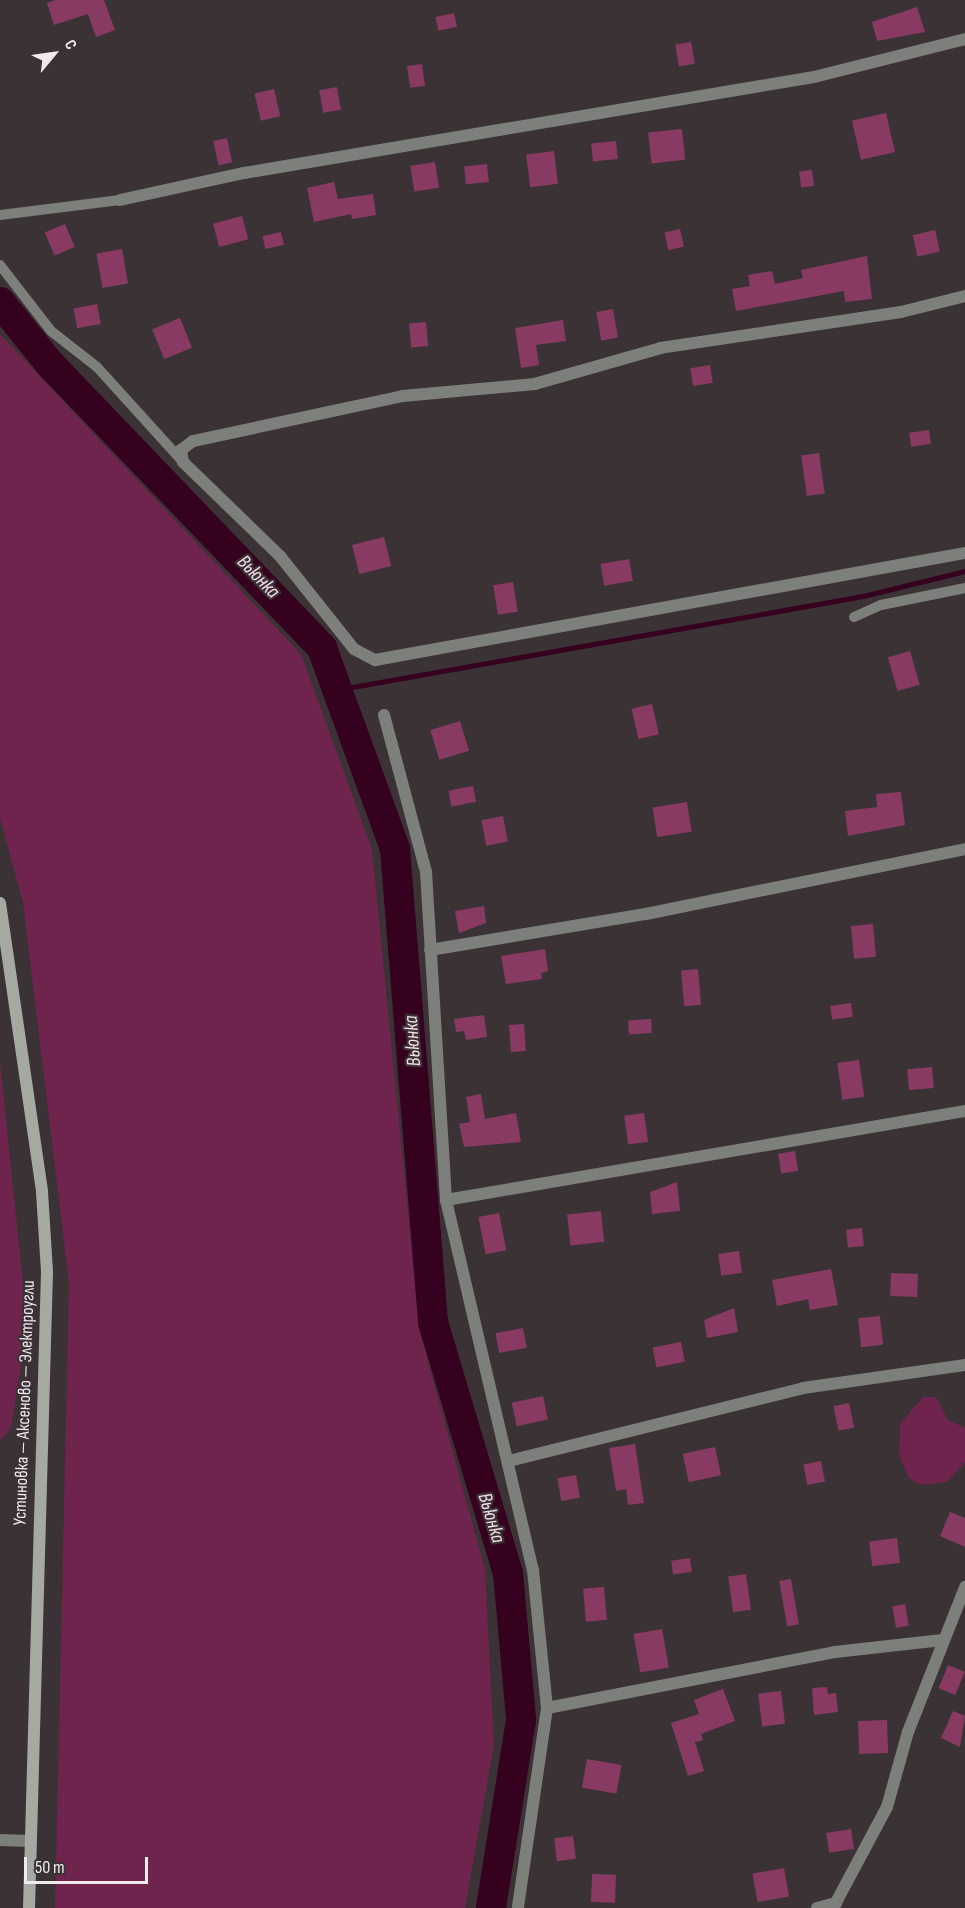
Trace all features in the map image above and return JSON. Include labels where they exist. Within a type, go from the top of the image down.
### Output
[{"type":"main road","name":"Устиновка — Аксеново — Электроугли","points":[[0,903],[42,1192],[47,1272],[29,1908]]},
{"type":"street","points":[[120,200],[303,163],[526,130],[814,77],[965,39]]},
{"type":"street","points":[[965,296],[901,312],[661,348],[536,384],[403,396],[193,441],[181,450],[183,462],[280,556],[354,649],[375,660],[965,553]]},
{"type":"street","points":[[384,715],[426,872],[446,1200],[533,1570],[547,1708],[518,1908]]},
{"type":"street","points":[[430,950],[646,914],[965,849]]},
{"type":"street","points":[[446,1200],[965,1111]]},
{"type":"street","points":[[508,1461],[803,1388],[965,1365]]},
{"type":"street","points":[[818,1908],[835,1906],[887,1807],[942,1640],[965,1587]]},
{"type":"street","points":[[547,1708],[835,1652],[942,1640]]},
{"type":"street","points":[[0,1840],[30,1841]]},
{"type":"lane","points":[[0,215],[120,200]]},
{"type":"lane","points":[[0,265],[51,331],[97,367],[183,462]]},
{"type":"lane","points":[[854,617],[881,605],[965,588]]},
{"type":"shaded area","points":[[0,334],[301,654],[372,849],[420,1333],[485,1569],[494,1745],[465,1908],[55,1908],[69,1283],[23,903],[0,818]]},
{"type":"shaded area","points":[[0,1062],[23,1283],[23,1353],[11,1428],[0,1440]]},
{"type":"shaded area","points":[[923,1397],[936,1397],[948,1420],[965,1428],[965,1462],[947,1482],[921,1485],[908,1477],[899,1455],[900,1424]]},
{"type":"building","points":[[56,0],[104,0],[115,30],[96,37],[88,14],[54,25],[47,3]]},
{"type":"building","points":[[917,7],[925,32],[877,41],[872,22]]},
{"type":"building","points":[[454,13],[457,27],[438,31],[435,17]]},
{"type":"building","points":[[691,42],[695,64],[679,66],[675,45]]},
{"type":"building","points":[[422,64],[425,86],[410,88],[407,66]]},
{"type":"building","points":[[337,87],[341,110],[323,113],[319,90]]},
{"type":"building","points":[[274,89],[280,116],[261,121],[255,93]]},
{"type":"building","points":[[886,113],[895,152],[861,160],[852,121]]},
{"type":"building","points":[[682,129],[685,160],[651,163],[648,133]]},
{"type":"building","points":[[227,138],[232,162],[219,165],[213,141]]},
{"type":"building","points":[[616,141],[618,159],[593,162],[591,144]]},
{"type":"building","points":[[554,151],[558,184],[530,187],[526,154]]},
{"type":"building","points":[[435,162],[439,188],[414,192],[410,166]]},
{"type":"building","points":[[487,164],[489,182],[466,184],[464,166]]},
{"type":"building","points":[[812,170],[814,186],[801,187],[799,172]]},
{"type":"building","points":[[334,182],[338,199],[373,194],[376,215],[352,219],[351,214],[314,222],[307,188]]},
{"type":"building","points":[[242,216],[248,239],[219,247],[213,224]]},
{"type":"building","points":[[65,224],[75,247],[55,256],[45,233]]},
{"type":"building","points":[[680,229],[684,247],[668,250],[664,233]]},
{"type":"building","points":[[935,230],[940,251],[918,257],[913,235]]},
{"type":"building","points":[[281,232],[284,245],[265,249],[262,236]]},
{"type":"building","points":[[122,249],[128,283],[102,288],[96,254]]},
{"type":"building","points":[[867,256],[872,299],[845,302],[844,291],[736,311],[732,289],[750,286],[748,275],[772,271],[775,284],[803,278],[801,270]]},
{"type":"building","points":[[97,304],[101,324],[77,328],[73,309]]},
{"type":"building","points":[[613,309],[618,338],[601,341],[596,312]]},
{"type":"building","points":[[180,318],[192,348],[164,359],[152,329]]},
{"type":"building","points":[[563,320],[566,341],[536,345],[539,365],[521,368],[515,328]]},
{"type":"building","points":[[426,322],[428,346],[411,347],[409,323]]},
{"type":"building","points":[[710,365],[713,383],[693,386],[690,368]]},
{"type":"building","points":[[929,430],[931,444],[911,447],[909,433]]},
{"type":"building","points":[[819,453],[825,494],[807,496],[801,456]]},
{"type":"building","points":[[384,537],[391,566],[359,574],[352,545]]},
{"type":"building","points":[[629,559],[633,581],[604,586],[600,564]]},
{"type":"building","points":[[513,582],[518,612],[498,615],[493,585]]},
{"type":"building","points":[[910,651],[920,685],[898,691],[888,657]]},
{"type":"building","points":[[652,704],[659,734],[639,739],[632,709]]},
{"type":"building","points":[[460,721],[469,751],[439,760],[430,730]]},
{"type":"building","points":[[473,786],[476,802],[452,806],[448,791]]},
{"type":"building","points":[[901,792],[905,825],[848,836],[845,811],[877,807],[876,794]]},
{"type":"building","points":[[687,802],[692,832],[657,837],[652,807]]},
{"type":"building","points":[[503,816],[508,842],[486,846],[481,820]]},
{"type":"building","points":[[484,906],[486,923],[459,933],[455,911]]},
{"type":"building","points":[[873,924],[876,957],[854,959],[851,926]]},
{"type":"building","points":[[545,949],[548,971],[541,973],[542,979],[506,984],[501,956]]},
{"type":"building","points":[[698,969],[701,1005],[684,1006],[681,970]]},
{"type":"building","points":[[851,1003],[853,1017],[832,1020],[830,1006]]},
{"type":"building","points":[[484,1015],[487,1037],[466,1040],[464,1031],[456,1032],[454,1019]]},
{"type":"building","points":[[651,1019],[652,1033],[629,1035],[628,1021]]},
{"type":"building","points":[[524,1024],[526,1051],[511,1052],[509,1025]]},
{"type":"building","points":[[859,1060],[864,1097],[842,1100],[837,1063]]},
{"type":"building","points":[[932,1067],[934,1088],[909,1090],[907,1069]]},
{"type":"building","points":[[481,1094],[485,1119],[516,1113],[521,1142],[464,1147],[459,1124],[470,1122],[466,1097]]},
{"type":"building","points":[[644,1113],[648,1142],[628,1145],[624,1116]]},
{"type":"building","points":[[795,1151],[798,1171],[781,1173],[778,1154]]},
{"type":"building","points":[[677,1182],[680,1211],[652,1214],[650,1192]]},
{"type":"building","points":[[601,1211],[604,1242],[570,1245],[567,1215]]},
{"type":"building","points":[[499,1213],[506,1250],[486,1254],[478,1217]]},
{"type":"building","points":[[862,1228],[864,1246],[848,1248],[846,1230]]},
{"type":"building","points":[[739,1251],[742,1273],[721,1276],[718,1254]]},
{"type":"building","points":[[831,1269],[838,1305],[810,1310],[808,1299],[777,1306],[772,1280]]},
{"type":"building","points":[[891,1273],[918,1274],[917,1297],[890,1296]]},
{"type":"building","points":[[734,1308],[738,1332],[707,1338],[704,1320]]},
{"type":"building","points":[[880,1316],[883,1345],[861,1347],[858,1318]]},
{"type":"building","points":[[523,1328],[527,1348],[499,1353],[496,1333]]},
{"type":"building","points":[[681,1342],[685,1362],[656,1367],[653,1348]]},
{"type":"building","points":[[543,1396],[548,1419],[517,1426],[512,1403]]},
{"type":"building","points":[[849,1403],[854,1427],[839,1431],[833,1406]]},
{"type":"building","points":[[635,1444],[644,1503],[628,1505],[626,1489],[616,1491],[609,1448]]},
{"type":"building","points":[[715,1447],[721,1475],[689,1482],[683,1454]]},
{"type":"building","points":[[821,1461],[825,1482],[807,1485],[803,1464]]},
{"type":"building","points":[[576,1475],[580,1498],[561,1501],[557,1478]]},
{"type":"building","points":[[950,1512],[965,1518],[965,1547],[940,1536]]},
{"type":"building","points":[[897,1538],[900,1563],[872,1566],[869,1541]]},
{"type":"building","points":[[690,1558],[692,1572],[673,1575],[671,1561]]},
{"type":"building","points":[[746,1574],[751,1610],[733,1612],[728,1577]]},
{"type":"building","points":[[791,1579],[799,1624],[787,1626],[779,1581]]},
{"type":"building","points":[[604,1587],[607,1620],[586,1622],[583,1589]]},
{"type":"building","points":[[905,1604],[909,1626],[896,1628],[892,1606]]},
{"type":"building","points":[[662,1629],[669,1667],[640,1672],[633,1634]]},
{"type":"building","points":[[948,1665],[965,1672],[955,1695],[939,1688]]},
{"type":"building","points":[[827,1687],[828,1694],[836,1693],[838,1712],[814,1715],[812,1688]]},
{"type":"building","points":[[723,1689],[735,1721],[701,1734],[703,1740],[695,1742],[704,1771],[688,1776],[671,1723],[699,1714],[694,1700]]},
{"type":"building","points":[[781,1691],[785,1724],[762,1727],[758,1694]]},
{"type":"building","points":[[953,1711],[965,1716],[960,1747],[941,1738]]},
{"type":"building","points":[[887,1720],[888,1753],[859,1754],[858,1721]]},
{"type":"building","points":[[587,1759],[621,1765],[616,1794],[582,1788]]},
{"type":"building","points":[[851,1829],[854,1849],[829,1853],[826,1833]]},
{"type":"building","points":[[573,1836],[576,1859],[557,1861],[554,1838]]},
{"type":"building","points":[[784,1868],[789,1897],[758,1902],[752,1874]]},
{"type":"building","points":[[592,1874],[616,1875],[615,1903],[591,1902]]},
{"type":"waterway","name":"Вьюнка","points":[[0,302],[49,363],[322,648],[395,849],[433,1322],[508,1573],[521,1720],[491,1908]]},
{"type":"waterway","points":[[341,689],[863,596],[965,571]]}]
